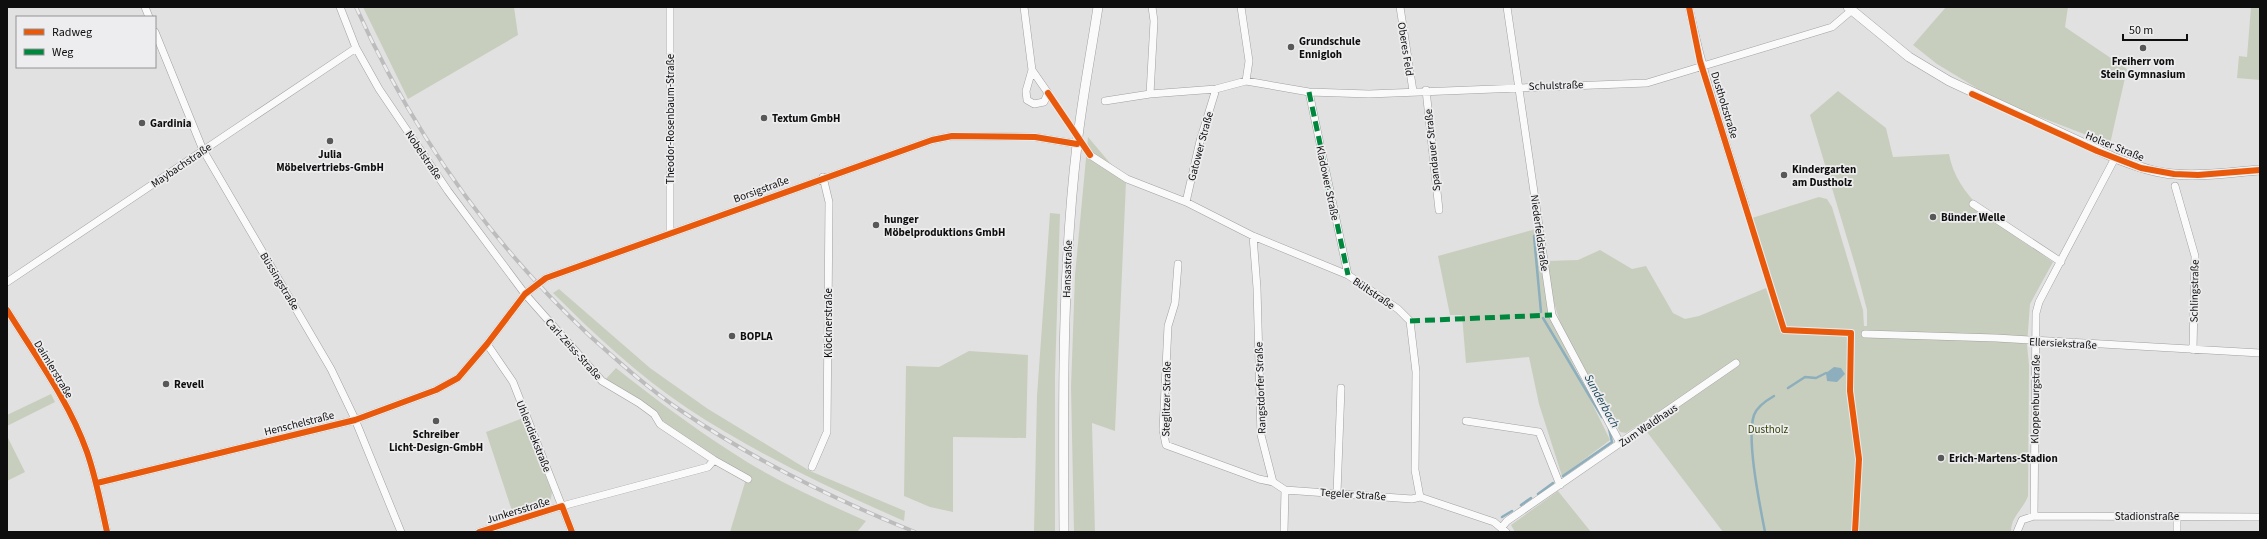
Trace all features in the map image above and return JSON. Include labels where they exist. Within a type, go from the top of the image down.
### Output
[{"type":"main road","name":"Hansastraße","points":[[1064,532],[1063,372],[1068,241],[1077,144],[1098,7]]},
{"type":"main road","name":"Holser Straße","points":[[1850,9],[1909,57],[1949,82],[2115,158],[2142,168],[2174,174],[2198,175],[2260,170]]},
{"type":"street","name":"Nobelstraße","points":[[340,7],[356,48],[379,89],[448,191],[524,294]]},
{"type":"street","name":"Theodor-Rosenbaum-Straße","points":[[670,7],[670,232]]},
{"type":"street","points":[[1024,7],[1032,70]]},
{"type":"street","points":[[1150,94],[1154,21],[1152,7]]},
{"type":"street","points":[[1241,7],[1250,61],[1246,81]]},
{"type":"street","name":"Oberes Feld","points":[[1400,7],[1413,90]]},
{"type":"street","name":"Niederfeldstraße","points":[[1507,7],[1552,315],[1620,443]]},
{"type":"street","name":"Dustholzstraße","points":[[1689,7],[1702,67],[1746,207]]},
{"type":"street","name":"Schulstraße","points":[[1216,89],[1246,81],[1309,92],[1369,94],[1413,90],[1647,83],[1832,27],[1850,9]]},
{"type":"street","name":"Büssingstraße","points":[[156,34],[203,150],[331,369],[355,420],[401,532]]},
{"type":"street","name":"Maybachstraße","points":[[7,282],[356,48]]},
{"type":"street","points":[[1105,101],[1150,94],[1216,89]]},
{"type":"street","name":"Gatower Straße","points":[[1186,202],[1200,142],[1216,89]]},
{"type":"street","name":"Spandauer Straße","points":[[1426,90],[1439,210]]},
{"type":"street","name":"Kladower Straße","points":[[1309,92],[1348,274]]},
{"type":"street","name":"Borsigstraße","points":[[487,344],[524,294],[536,284],[554,274],[822,177],[932,140],[952,136],[1035,137],[1077,144]]},
{"type":"street","name":"Bültstraße","points":[[1090,155],[1127,180],[1186,202],[1253,236],[1348,274],[1398,309],[1410,321],[1416,372],[1415,470],[1420,497]]},
{"type":"street","name":"Kloppenburgstraße","points":[[2034,516],[2036,313],[2039,302],[2115,158]]},
{"type":"street","name":"Klöcknerstraße","points":[[812,467],[827,432],[829,202],[822,177]]},
{"type":"street","name":"Schlingstraße","points":[[2175,186],[2196,256],[2194,350]]},
{"type":"street","points":[[1974,204],[2061,262]]},
{"type":"street","name":"Rangstdorfer Straße","points":[[1253,236],[1257,288],[1260,435],[1273,482]]},
{"type":"street","name":"Steglitzer Straße","points":[[1178,264],[1175,303],[1168,326],[1163,430],[1166,445],[1259,479],[1273,482]]},
{"type":"street","name":"Carl-Zeiss-Straße","points":[[524,294],[602,381],[639,403],[654,414],[660,424],[714,460],[748,479]]},
{"type":"street","name":"Daimlerstraße","points":[[7,310],[65,405],[86,450],[97,484],[107,532]]},
{"type":"street","name":"Ellersiekstraße","points":[[1866,334],[2260,353]]},
{"type":"street","name":"Henschelstraße","points":[[97,484],[355,420],[436,390],[458,378],[487,344]]},
{"type":"street","name":"Uhlendiekstraße","points":[[487,344],[513,382],[572,532]]},
{"type":"street","name":"Zum Waldhaus","points":[[1504,529],[1507,521],[1736,363]]},
{"type":"street","points":[[1337,493],[1341,388]]},
{"type":"street","points":[[1466,421],[1539,432],[1560,485]]},
{"type":"street","name":"Junkersstraße","points":[[479,532],[562,506],[708,467],[714,460]]},
{"type":"street","points":[[1273,482],[1285,490],[1284,532]]},
{"type":"street","name":"Tegeler Straße","points":[[1285,490],[1412,499],[1420,497]]},
{"type":"street","points":[[1420,497],[1494,522],[1504,529]]},
{"type":"street","points":[[2017,532],[2022,520],[2034,516]]},
{"type":"street","name":"Stadionstraße","points":[[2034,516],[2260,517]]},
{"type":"street","points":[[2177,516],[2178,532]]},
{"type":"green space","points":[[363,7],[514,7],[518,35],[408,99]]},
{"type":"green space","points":[[1946,7],[2068,7],[2065,27],[2127,69],[2110,144],[1998,101],[1937,64],[1913,45]]},
{"type":"green space","points":[[2251,7],[2260,7],[2260,80],[2237,78],[2239,56],[2247,57]]},
{"type":"green space","name":"Dustholz","points":[[1838,91],[1886,128],[1893,157],[1949,154],[1954,172],[1976,203],[2005,229],[2053,262],[2030,304],[2027,345],[2029,365],[2028,496],[2015,517],[2011,532],[1723,532],[1647,432],[1671,417],[1666,407],[1626,433],[1620,432],[1561,326],[1554,303],[1546,261],[1578,260],[1600,250],[1632,269],[1646,266],[1673,313],[1685,319],[1699,316],[1766,288],[1773,310],[1778,307],[1752,218],[1819,197],[1827,199],[1832,207],[1863,310],[1864,326],[1867,326],[1867,310],[1856,268],[1810,115]]},
{"type":"green space","points":[[1088,137],[1126,182],[1115,431],[1092,423],[1095,532],[1074,532],[1071,387],[1075,275]]},
{"type":"green space","points":[[1050,213],[1060,214],[1055,376],[1055,532],[1034,532],[1037,396]]},
{"type":"green space","points":[[1536,229],[1548,310],[1610,440],[1562,476],[1539,404],[1529,357],[1466,363],[1462,315],[1450,315],[1438,256]]},
{"type":"green space","points":[[559,289],[650,368],[708,409],[810,471],[905,511],[904,521],[848,496],[766,455],[687,408],[651,382],[600,339],[553,293]]},
{"type":"green space","points":[[969,351],[1028,355],[1026,438],[953,437],[953,512],[930,507],[904,496],[906,366],[939,367]]},
{"type":"green space","points":[[616,368],[688,423],[749,463],[798,490],[866,521],[857,532],[730,532],[746,479],[661,424],[654,414],[605,380]]},
{"type":"green space","points":[[51,394],[55,402],[7,426],[7,415]]},
{"type":"green space","points":[[523,418],[552,492],[550,504],[514,517],[486,432]]},
{"type":"green space","points":[[7,436],[25,472],[7,481]]},
{"type":"green space","points":[[1558,491],[1591,532],[1515,532],[1511,525]]},
{"type":"water","points":[[1834,367],[1841,368],[1845,374],[1837,382],[1827,381],[1826,373]]},
{"type":"waterway","name":"Sunderbach","points":[[1534,236],[1541,312]]},
{"type":"waterway","name":"Sunderbach","points":[[1543,318],[1602,417]]},
{"type":"waterway","points":[[1788,388],[1805,377],[1816,378],[1826,373]]},
{"type":"waterway","points":[[1765,532],[1755,473],[1752,426],[1757,409],[1774,396]]},
{"type":"waterway","name":"Sunderbach","points":[[1563,476],[1612,442],[1609,429]]},
{"type":"waterway","name":"Sunderbach","points":[[1538,494],[1553,483]]},
{"type":"waterway","name":"Sunderbach","points":[[1521,505],[1531,498]]},
{"type":"waterway","name":"Sunderbach","points":[[1502,517],[1512,511]]},
{"type":"railway","points":[[356,7],[402,98],[428,142],[457,184],[487,224],[520,263],[554,301],[591,337],[659,395],[739,447],[796,478],[854,506],[915,532]]},
{"type":"marked path","points":[[1309,92],[1348,275]]},
{"type":"marked path","points":[[1410,321],[1552,315]]},
{"type":"cycle path","points":[[1689,7],[1700,61],[1784,330],[1851,333],[1850,391],[1859,459],[1855,532]]},
{"type":"cycle path","points":[[1048,93],[1090,155]]},
{"type":"cycle path","points":[[1972,94],[2097,151],[2141,168],[2174,174],[2198,175],[2260,170]]},
{"type":"cycle path","points":[[97,483],[355,420],[436,390],[458,378],[487,344],[525,294],[546,278],[932,140],[952,136],[1035,137],[1077,144]]},
{"type":"cycle path","points":[[7,310],[51,379],[80,433],[93,472],[107,532]]},
{"type":"cycle path","points":[[479,532],[562,506],[572,532]]},
{"type":"place","name":"Grundschule Ennigloh","points":[[1291,47]]},
{"type":"place","name":"Freiherr vom Stein Gymnasium","points":[[2143,48]]},
{"type":"place","name":"Textum GmbH","points":[[764,118]]},
{"type":"place","name":"Gardinia","points":[[142,123]]},
{"type":"place","name":"Julia Möbelvertriebs-GmbH","points":[[330,141]]},
{"type":"place","name":"Kindergarten am Dustholz","points":[[1784,175]]},
{"type":"place","name":"Bünder Welle","points":[[1933,217]]},
{"type":"place","name":"hunger Möbelproduktions GmbH","points":[[876,225]]},
{"type":"place","name":"BOPLA","points":[[732,336]]},
{"type":"place","name":"Revell","points":[[166,384]]},
{"type":"place","name":"Schreiber Licht-Design-GmbH","points":[[436,421]]},
{"type":"place","name":"Erich-Martens-Stadion","points":[[1941,458]]}]
